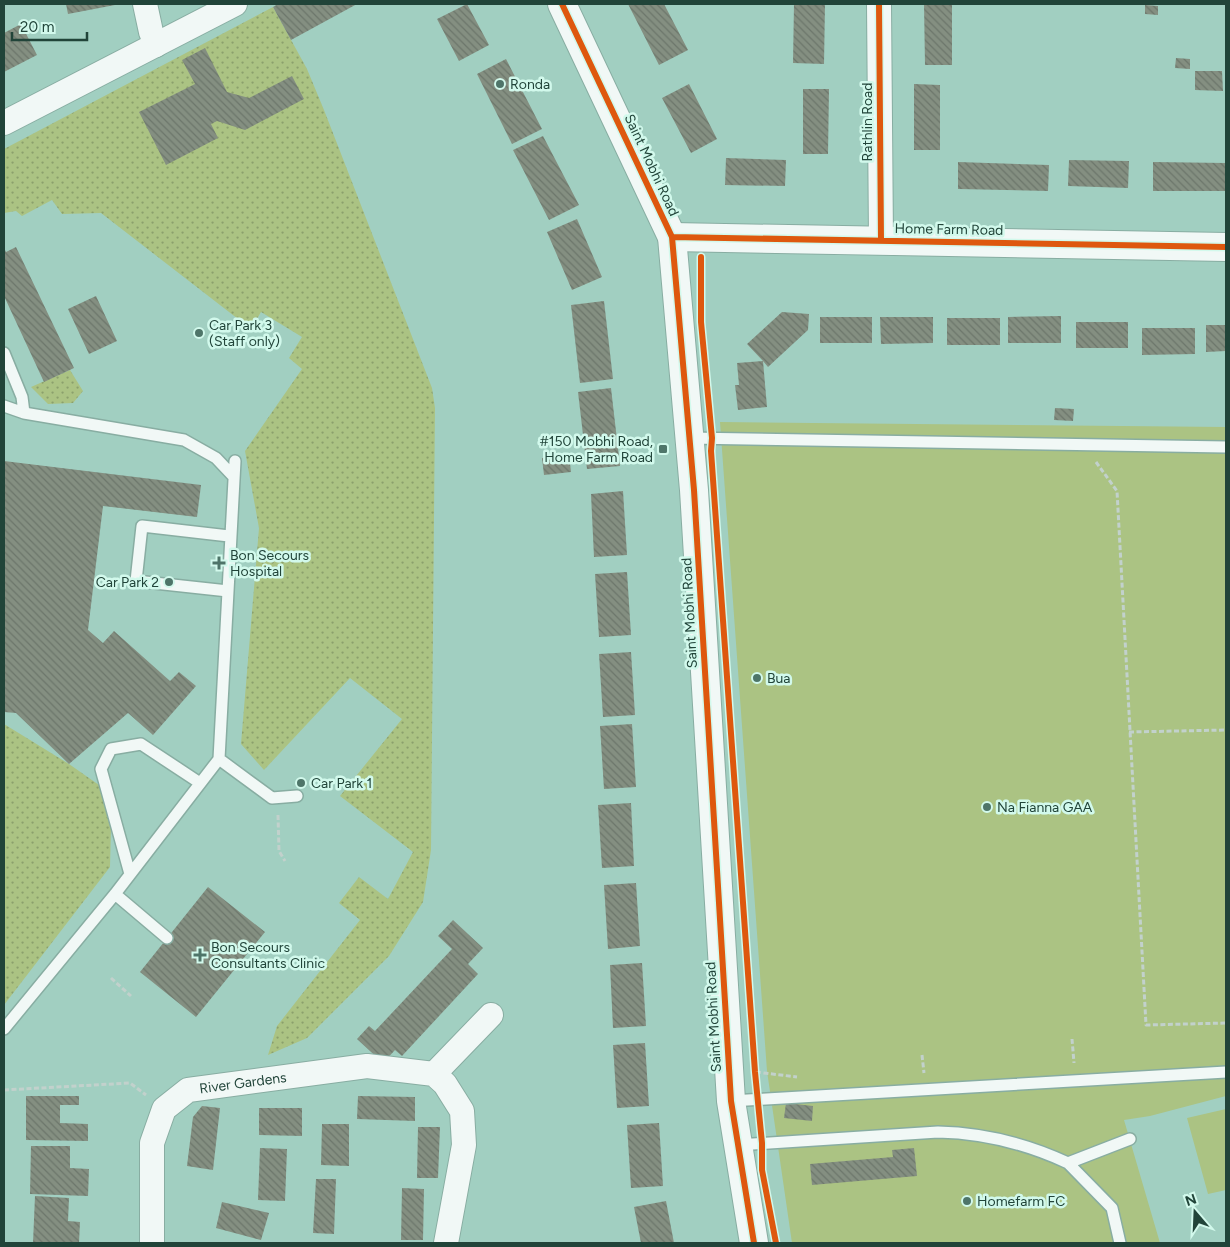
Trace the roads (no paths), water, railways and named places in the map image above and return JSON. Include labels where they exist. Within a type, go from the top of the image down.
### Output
[{"type":"main road","name":"Saint Mobhi Road","points":[[562,4],[672,237],[694,490],[731,1101],[754,1243]]},
{"type":"main road","name":"Home Farm Road","points":[[672,237],[1226,247]]},
{"type":"street","points":[[145,4],[150,32],[156,45]]},
{"type":"street","points":[[4,122],[72,89],[235,4]]},
{"type":"street","name":"Rathlin Road","points":[[878,4],[880,240]]},
{"type":"street","points":[[446,1243],[464,1145],[464,1128],[462,1111],[445,1084],[434,1074],[491,1015]]},
{"type":"street","name":"River Gardens","points":[[152,1243],[152,1143],[164,1109],[188,1090],[367,1066],[434,1074]]},
{"type":"lane","points":[[4,353],[22,397],[24,413]]},
{"type":"lane","points":[[4,406],[24,413],[184,440],[216,458],[234,477]]},
{"type":"lane","points":[[689,438],[1226,446]]},
{"type":"lane","points":[[4,1029],[115,894],[218,759],[228,592],[229,536],[235,461]]},
{"type":"lane","points":[[228,592],[136,581],[142,526],[229,536]]},
{"type":"lane","points":[[130,874],[101,768],[111,749],[141,744],[200,783]]},
{"type":"lane","points":[[218,759],[272,798],[297,796]]},
{"type":"lane","points":[[115,894],[167,938]]},
{"type":"lane","points":[[731,1101],[1226,1072]]},
{"type":"lane","points":[[738,1145],[938,1132],[969,1132],[1010,1140],[1068,1162],[1112,1208],[1120,1243]]},
{"type":"lane","points":[[1068,1162],[1130,1138]]},
{"type":"place","name":"Ronda","points":[[500,84]]},
{"type":"place","name":"Car Park 3 (Staff only)","points":[[199,333]]},
{"type":"place","name":"#150 Mobhi Road, Home Farm Road","points":[[663,449]]},
{"type":"place","name":"Bon Secours Hospital","points":[[219,563]]},
{"type":"place","name":"Car Park 2","points":[[169,582]]},
{"type":"place","name":"Bua","points":[[757,678]]},
{"type":"place","name":"Car Park 1","points":[[301,783]]},
{"type":"place","name":"Na Fianna GAA","points":[[987,807]]},
{"type":"place","name":"Bon Secours Consultants Clinic","points":[[200,955]]},
{"type":"place","name":"Homefarm FC","points":[[967,1201]]}]
